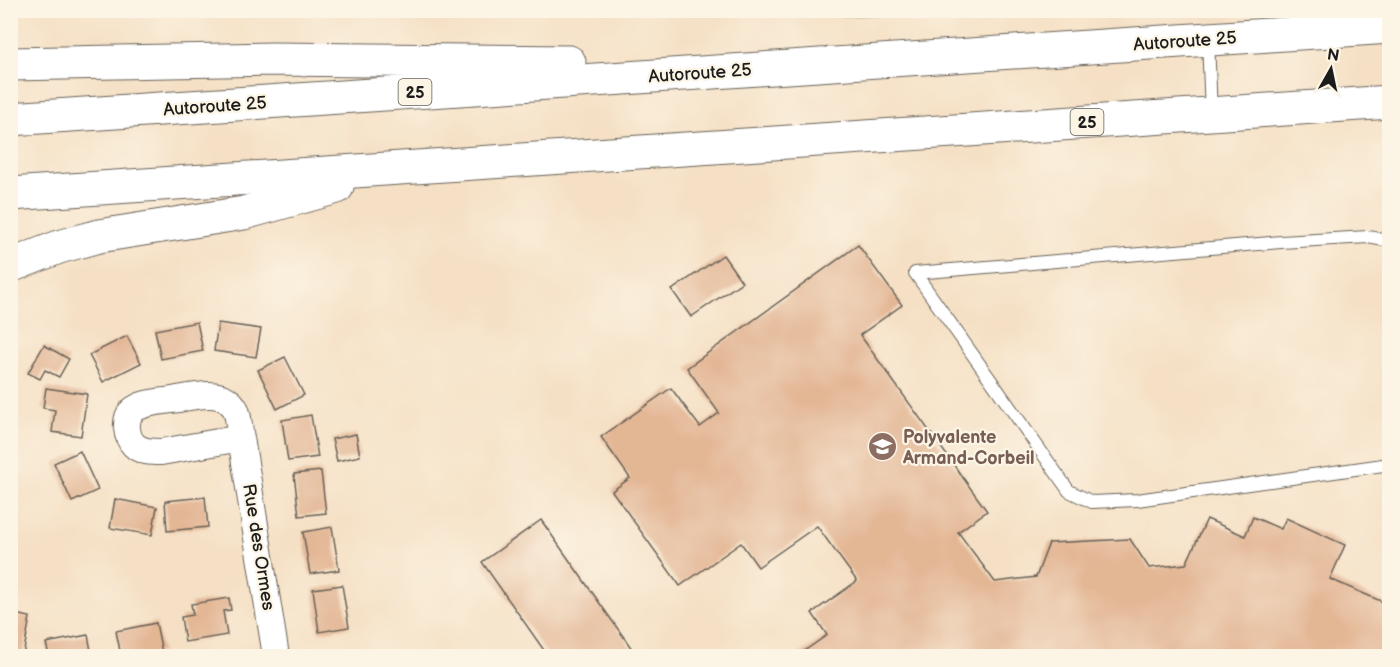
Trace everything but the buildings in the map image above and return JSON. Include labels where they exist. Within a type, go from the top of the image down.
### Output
[{"type":"highway","name":"Autoroute 25","points":[[10,119],[1389,27]]},
{"type":"highway","points":[[10,64],[273,59],[819,65]]},
{"type":"highway","name":"25","points":[[10,194],[1389,102]]},
{"type":"highway","points":[[10,266],[99,236],[180,221],[244,213],[407,168]]},
{"type":"street","name":"Rue des Ormes","points":[[241,438],[276,657]]},
{"type":"lane","points":[[1208,39],[1211,114]]},
{"type":"lane","points":[[1389,241],[1368,237],[1281,242],[915,273],[1069,491],[1092,502],[1137,500],[1389,464]]},
{"type":"green space","points":[[953,10],[850,15],[686,11]]},
{"type":"place","name":"Polyvalente Armand-Corbeil","points":[[882,447]]}]
